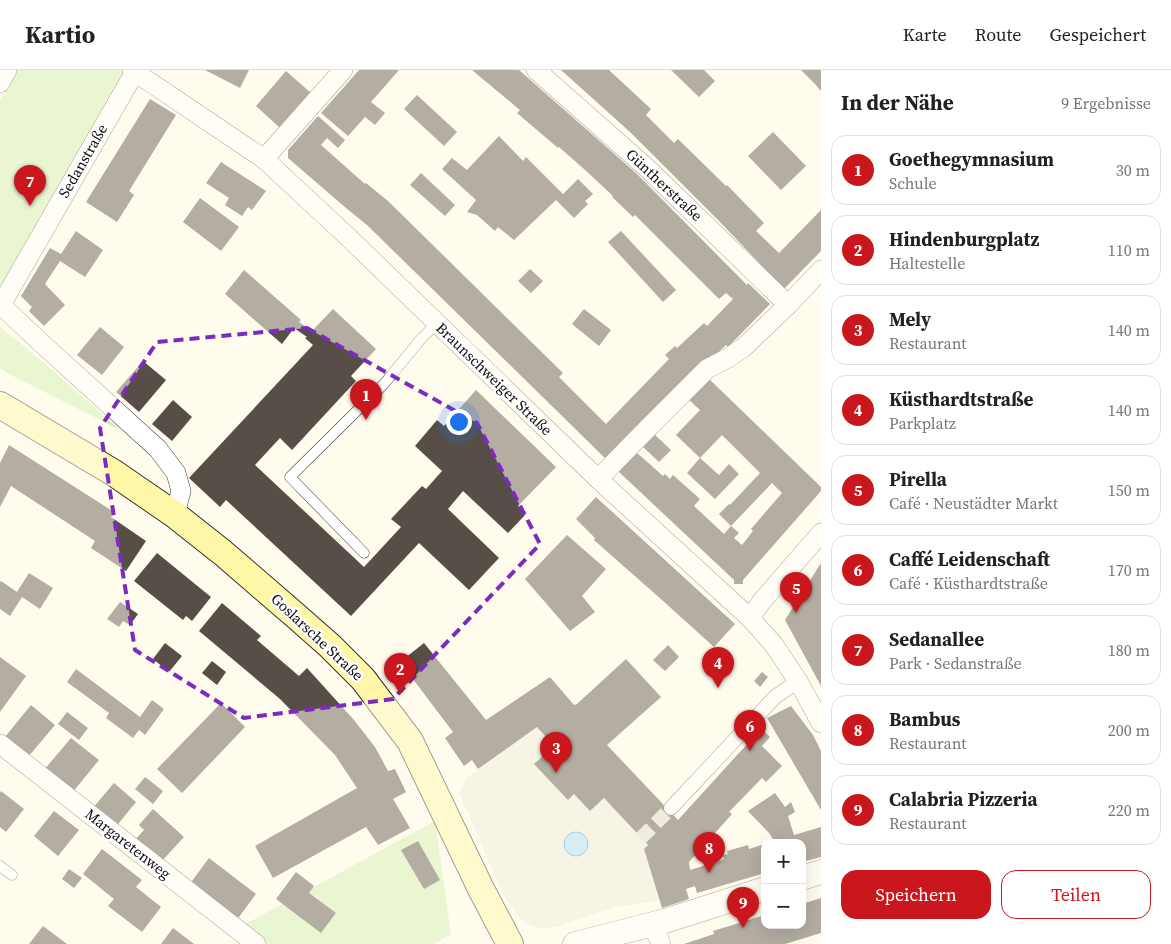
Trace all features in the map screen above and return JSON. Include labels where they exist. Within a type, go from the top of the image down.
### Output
[{"type":"main road","name":"Goslarsche Straße","points":[[2,411],[114,473],[175,515],[289,609],[363,679],[410,741],[481,889],[510,944]]},
{"type":"street","points":[[0,83],[7,70]]},
{"type":"street","name":"Braunschweiger Straße","points":[[134,70],[264,159],[354,243],[598,479],[750,618],[774,645],[798,680],[821,723]]},
{"type":"street","name":"Sedanstraße","points":[[1,305],[134,70]]},
{"type":"street","points":[[264,159],[343,70]]},
{"type":"street","name":"Güntherstraße","points":[[536,70],[647,168],[788,305]]},
{"type":"street","points":[[598,479],[682,393],[708,369],[743,348],[821,270]]},
{"type":"street","points":[[1,305],[158,449],[176,473],[180,491],[175,515]]},
{"type":"street","points":[[750,618],[762,601],[821,533]]},
{"type":"street","points":[[671,808],[775,696],[798,680]]},
{"type":"street","name":"Margaretenweg","points":[[0,744],[256,944]]},
{"type":"street","points":[[806,877],[821,872]]},
{"type":"street","points":[[575,944],[657,934],[761,891]]},
{"type":"lane","points":[[364,553],[290,477],[384,384],[421,339],[437,323]]},
{"type":"lane","points":[[0,866],[12,876]]},
{"type":"highlighted area","points":[[307,328],[477,423],[540,544],[393,699],[244,718],[135,650],[100,428],[157,342]]},
{"type":"green space","points":[[16,70],[136,70],[0,311],[0,101]]},
{"type":"green space","points":[[0,327],[48,366],[120,430],[0,368]]},
{"type":"green space","points":[[435,821],[451,934],[434,944],[262,944],[240,927]]},
{"type":"shaded area","points":[[537,727],[554,746],[535,763],[568,800],[574,794],[590,811],[604,798],[647,845],[644,849],[659,901],[619,906],[559,926],[542,929],[529,925],[519,917],[504,897],[459,792],[465,779]]},
{"type":"water","points":[[576,832],[581,833],[587,839],[587,849],[581,855],[576,856],[571,855],[565,849],[564,844],[565,839],[571,833]]},
{"type":"building","points":[[205,70],[249,70],[240,88]]},
{"type":"building","points":[[359,70],[399,70],[371,102],[385,113],[375,125],[365,117],[348,136],[321,113]]},
{"type":"building","points":[[472,70],[519,70],[636,173],[747,285],[748,283],[770,304],[728,347],[726,345],[607,460],[367,225],[288,158],[288,150],[318,116],[345,140],[338,148],[327,138],[321,145],[365,184],[388,201],[563,373],[559,377],[606,424],[669,359],[665,355],[675,346],[677,348],[704,323],[707,326],[733,299],[726,293],[719,299],[635,215],[633,217],[584,169],[517,113],[520,110]]},
{"type":"building","points":[[561,70],[609,70],[651,109],[646,115],[674,143],[678,139],[764,223],[756,231],[779,253],[821,210],[821,251],[784,289],[630,132]]},
{"type":"building","points":[[671,70],[704,70],[715,81],[699,97]]},
{"type":"building","points":[[801,70],[821,70],[821,91],[815,84]]},
{"type":"building","points":[[286,71],[311,93],[280,128],[256,106]]},
{"type":"building","points":[[417,95],[457,132],[444,146],[404,109]]},
{"type":"building","points":[[150,99],[176,115],[129,191],[134,195],[117,222],[86,202]]},
{"type":"building","points":[[773,132],[806,166],[781,190],[748,156]]},
{"type":"building","points":[[499,136],[523,161],[526,157],[563,194],[578,179],[593,194],[585,201],[588,204],[574,218],[556,200],[514,240],[498,227],[495,231],[477,215],[467,212],[476,200],[442,169],[452,158],[467,170]]},
{"type":"building","points":[[221,162],[266,191],[252,210],[248,207],[242,216],[225,205],[229,198],[206,183]]},
{"type":"building","points":[[421,173],[455,205],[445,216],[410,185]]},
{"type":"building","points":[[200,198],[239,227],[221,251],[183,222]]},
{"type":"building","points":[[76,231],[103,250],[85,277],[60,261],[45,284],[65,305],[44,326],[29,311],[32,307],[21,296],[50,248],[61,254]]},
{"type":"building","points":[[621,231],[676,290],[663,302],[608,242]]},
{"type":"building","points":[[530,269],[543,281],[531,293],[518,281]]},
{"type":"building","points":[[244,270],[301,320],[299,322],[312,331],[333,309],[376,349],[351,376],[356,381],[292,450],[280,438],[255,465],[364,567],[401,527],[391,519],[422,486],[426,489],[442,471],[415,446],[437,420],[444,426],[476,390],[556,467],[518,506],[525,515],[508,533],[463,491],[448,509],[499,558],[469,590],[419,543],[351,616],[226,500],[220,507],[189,478],[313,345],[305,338],[307,337],[294,328],[282,344],[225,294]]},
{"type":"building","points":[[584,309],[611,330],[599,346],[572,324]]},
{"type":"building","points":[[100,327],[124,347],[102,375],[77,355]]},
{"type":"building","points":[[143,361],[166,380],[139,412],[116,392]]},
{"type":"building","points":[[707,377],[821,487],[821,491],[743,580],[743,584],[734,584],[734,580],[618,471],[636,452],[663,476],[665,474],[670,479],[673,475],[700,499],[694,506],[724,534],[731,526],[719,514],[760,473],[722,435],[700,458],[676,435],[700,410],[687,398]],"holes":[[[772,483],[782,493],[751,529],[753,531],[742,545],[734,538],[739,533],[731,526]]]},
{"type":"building","points":[[173,400],[192,417],[172,441],[152,424]]},
{"type":"building","points":[[653,433],[671,450],[659,462],[641,445]]},
{"type":"building","points":[[9,445],[114,512],[111,517],[146,541],[126,571],[91,548],[95,541],[11,486],[0,507],[0,463]]},
{"type":"building","points":[[700,458],[719,475],[729,464],[739,474],[715,499],[687,473]]},
{"type":"building","points":[[596,497],[735,624],[714,647],[594,540],[595,538],[576,519]]},
{"type":"building","points":[[567,535],[606,569],[582,596],[595,612],[570,631],[525,579]]},
{"type":"building","points":[[157,553],[211,597],[192,621],[186,616],[183,620],[134,581]]},
{"type":"building","points":[[821,563],[821,686],[785,620]]},
{"type":"building","points":[[29,573],[53,588],[40,609],[22,597],[10,616],[0,609],[0,582],[17,592]]},
{"type":"building","points":[[120,602],[138,614],[130,625],[123,621],[119,627],[107,619]]},
{"type":"building","points":[[222,603],[261,636],[257,640],[299,676],[307,668],[354,720],[375,747],[388,771],[395,769],[406,792],[393,799],[410,828],[378,845],[366,827],[273,878],[255,846],[357,788],[335,755],[280,699],[199,631]]},
{"type":"building","points":[[165,643],[182,656],[169,672],[153,659]]},
{"type":"building","points":[[424,643],[486,720],[550,677],[574,705],[577,704],[626,659],[661,697],[607,745],[678,820],[762,729],[770,737],[762,746],[782,766],[766,782],[762,778],[729,812],[732,814],[689,862],[690,870],[724,859],[723,855],[728,854],[727,851],[748,845],[749,849],[761,845],[761,874],[697,893],[695,886],[686,889],[689,899],[662,908],[644,849],[648,845],[604,798],[590,811],[574,794],[568,800],[534,764],[554,746],[537,727],[478,769],[472,760],[464,766],[445,738],[453,732],[400,662]]},
{"type":"building","points":[[668,645],[679,657],[665,671],[653,660]]},
{"type":"building","points":[[0,657],[26,676],[0,712]]},
{"type":"building","points":[[212,661],[226,672],[217,685],[202,673]]},
{"type":"building","points":[[76,669],[140,717],[152,700],[164,709],[145,735],[139,730],[133,738],[106,718],[109,713],[67,682]]},
{"type":"building","points":[[762,672],[768,677],[760,687],[754,681]]},
{"type":"building","points":[[221,703],[245,727],[182,793],[157,769]]},
{"type":"building","points":[[31,705],[55,725],[28,757],[5,737]]},
{"type":"building","points":[[791,706],[813,735],[821,751],[821,810],[767,718]]},
{"type":"building","points":[[67,712],[88,728],[79,740],[58,724]]},
{"type":"building","points":[[71,738],[99,760],[72,793],[44,770]]},
{"type":"building","points":[[145,777],[163,791],[153,804],[135,789]]},
{"type":"building","points":[[114,783],[136,802],[115,828],[92,809]]},
{"type":"building","points":[[1,791],[24,809],[6,832],[0,827]]},
{"type":"building","points":[[775,793],[785,807],[791,802],[795,812],[788,816],[794,835],[821,827],[821,857],[806,861],[806,839],[773,839],[748,811]]},
{"type":"building","points":[[153,809],[184,837],[160,863],[135,840],[144,830],[139,825]]},
{"type":"building","points":[[54,811],[79,830],[58,856],[34,836]]},
{"type":"building","points":[[418,841],[440,880],[424,889],[401,850]]},
{"type":"building","points":[[102,849],[142,880],[136,887],[161,907],[142,932],[108,906],[114,899],[83,874]]},
{"type":"building","points":[[209,858],[256,894],[236,921],[189,885]]},
{"type":"building","points":[[69,869],[82,878],[74,888],[62,879]]},
{"type":"building","points":[[296,872],[314,886],[309,893],[336,913],[321,933],[276,899]]},
{"type":"building","points":[[821,898],[821,933],[785,944],[684,944],[714,934],[713,931],[761,916],[761,929],[806,929],[806,903]]},
{"type":"building","points":[[43,926],[67,944],[29,944]]},
{"type":"building","points":[[173,928],[194,944],[161,944]]},
{"type":"tunnel","points":[[641,838],[671,808]]},
{"type":"place","name":"Sedanallee","points":[[30,206]]},
{"type":"place","name":"Goethegymnasium","points":[[366,420]]},
{"type":"place","name":"Pirella","points":[[796,613]]},
{"type":"place","name":"Küsthardtstraße","points":[[718,688]]},
{"type":"place","name":"Hindenburgplatz","points":[[400,694]]},
{"type":"place","name":"Caffé Leidenschaft","points":[[750,751]]},
{"type":"place","name":"Mely","points":[[556,773]]},
{"type":"place","name":"Bambus","points":[[709,873]]},
{"type":"place","name":"Calabria Pizzeria","points":[[743,928]]}]
